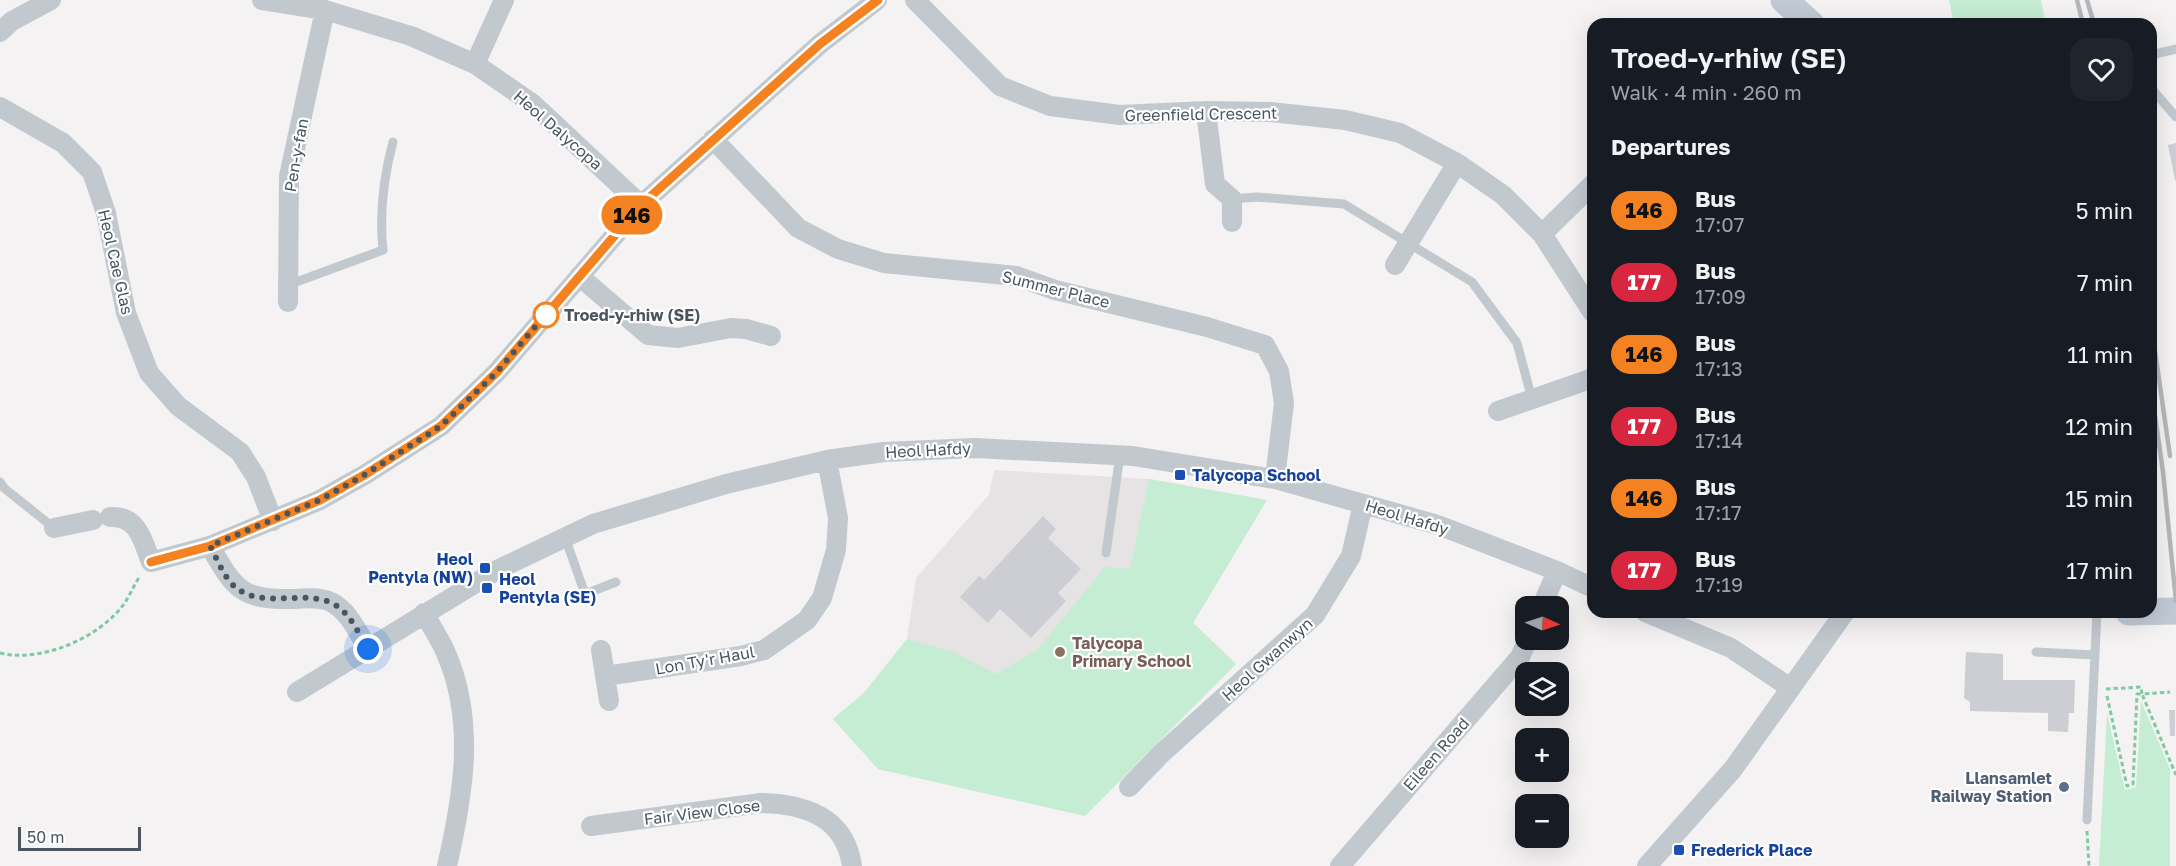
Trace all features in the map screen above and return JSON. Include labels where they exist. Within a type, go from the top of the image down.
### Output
[{"type":"street","points":[[0,32],[12,21],[51,0]]},
{"type":"street","name":"Heol Dalycopa","points":[[262,0],[325,10],[411,36],[475,64],[533,104],[641,205]]},
{"type":"street","points":[[475,64],[504,0]]},
{"type":"street","points":[[54,528],[121,517],[137,527],[151,562],[210,546],[320,500],[366,474],[441,426],[497,372],[641,205],[820,44],[878,0]]},
{"type":"street","name":"Greenfield Crescent","points":[[915,0],[1000,86],[1040,102],[1120,115],[1206,111],[1270,112],[1345,120],[1400,133],[1457,163],[1503,195],[1542,234],[1587,304]]},
{"type":"street","points":[[1784,0],[1804,18]]},
{"type":"street","name":"Pen-y-fan","points":[[288,293],[289,176],[325,10]]},
{"type":"street","name":"Heol Cae Glas","points":[[0,106],[63,143],[92,172],[106,213],[126,313],[149,373],[178,406],[240,452],[256,477],[273,521]]},
{"type":"street","points":[[1206,111],[1215,184],[1232,199],[1232,222]]},
{"type":"street","name":"Summer Place","points":[[713,139],[798,228],[838,249],[884,263],[1016,276],[1055,290],[1207,327],[1264,345],[1280,371],[1284,403],[1275,479]]},
{"type":"street","points":[[1395,265],[1457,163]]},
{"type":"street","points":[[1542,234],[1587,190]]},
{"type":"street","points":[[579,276],[648,335],[678,338],[731,328],[746,329],[771,336]]},
{"type":"street","points":[[1498,411],[1587,380]]},
{"type":"street","name":"Heol Hafdy","points":[[297,692],[497,570],[593,524],[726,484],[827,460],[884,452],[975,448],[1120,455],[1275,479],[1438,525],[1557,571],[1587,585]]},
{"type":"street","name":"Lon Ty'r Haul","points":[[606,676],[741,656],[764,650],[807,620],[822,598],[836,550],[838,518],[827,460]]},
{"type":"street","name":"Heol Gwanwyn","points":[[1129,787],[1162,753],[1315,615],[1351,556],[1362,504]]},
{"type":"street","points":[[210,546],[231,583],[253,597],[312,598],[330,602],[343,611],[368,649]]},
{"type":"street","points":[[1546,596],[1557,571]]},
{"type":"street","points":[[2157,611],[2176,611]]},
{"type":"street","points":[[424,613],[446,654],[463,722],[462,800],[447,866]]},
{"type":"street","points":[[1659,618],[1731,648],[1790,687]]},
{"type":"street","points":[[1647,866],[1733,769],[1841,618]]},
{"type":"street","points":[[601,650],[609,701]]},
{"type":"street","name":"Eileen Road","points":[[1340,866],[1520,657],[1523,650]]},
{"type":"street","name":"Fair View Close","points":[[591,826],[761,804],[780,804],[820,815],[837,828],[850,849],[852,866]]},
{"type":"lane","points":[[2157,54],[2176,49]]},
{"type":"lane","points":[[2157,95],[2176,117]]},
{"type":"lane","points":[[288,293],[382,250],[379,216],[383,181],[393,142]]},
{"type":"lane","points":[[1232,199],[1257,197],[1344,204],[1472,282],[1517,343],[1532,399]]},
{"type":"lane","points":[[1106,553],[1120,455]]},
{"type":"lane","points":[[0,482],[4,488],[54,528]]},
{"type":"lane","points":[[565,537],[585,594]]},
{"type":"lane","points":[[570,600],[616,582]]},
{"type":"lane","points":[[2087,820],[2097,618]]},
{"type":"lane","points":[[2036,652],[2095,655]]},
{"type":"path","points":[[0,653],[35,655],[61,649],[93,631],[123,606],[142,571],[151,562]]},
{"type":"path","points":[[2093,689],[2141,687],[2176,775]]},
{"type":"path","points":[[2106,689],[2127,786],[2133,784],[2137,694],[2170,692]]},
{"type":"path","points":[[2087,820],[2089,866]]},
{"type":"shaded area","name":"Talycopa Primary School","points":[[994,470],[1149,479],[1267,500],[1193,623],[1236,664],[1085,816],[878,769],[833,719],[864,693],[907,639],[916,578],[989,495]]},
{"type":"green space","points":[[1949,0],[2041,0],[2045,18],[1953,18]]},
{"type":"green space","name":"Talycopa Primary School","points":[[1149,479],[1267,500],[1193,623],[1236,664],[1085,816],[878,769],[833,719],[864,693],[907,639],[954,652],[996,674],[1037,650],[1105,567],[1130,569]]},
{"type":"green space","points":[[2141,701],[2170,769],[2170,866],[2099,866],[2107,713],[2125,790],[2136,787]]},
{"type":"building","points":[[2176,143],[2176,180],[2175,180],[2168,145]]},
{"type":"building","points":[[1043,516],[1056,529],[1048,538],[1081,569],[1058,593],[1066,601],[1031,638],[1000,609],[988,623],[960,597],[979,576],[984,580]]},
{"type":"building","points":[[1966,652],[2003,654],[2003,680],[2075,680],[2074,713],[2069,713],[2068,732],[2048,731],[2048,713],[1970,711],[1970,702],[1964,698]]},
{"type":"building","points":[[2169,710],[2175,710],[2175,736],[2170,736]]},
{"type":"railway","points":[[2077,0],[2082,18]]},
{"type":"railway","points":[[2087,0],[2092,18]]},
{"type":"railway","points":[[2157,365],[2170,456]]},
{"type":"railway","points":[[2157,430],[2176,601]]},
{"type":"bus line","name":"146","points":[[151,562],[210,546],[320,500],[366,474],[441,426],[497,372],[641,205],[820,44],[878,0]]},
{"type":"place","name":"Troed-y-rhiw (SE)","points":[[546,315]]},
{"type":"place","name":"Talycopa School","points":[[1180,475]]},
{"type":"place","name":"Heol Pentyla (NW)","points":[[485,568]]},
{"type":"place","name":"Heol Pentyla (SE)","points":[[487,588]]},
{"type":"place","name":"Talycopa Primary School","points":[[1060,652]]},
{"type":"place","name":"Llansamlet Railway Station","points":[[2064,787]]},
{"type":"place","name":"Frederick Place","points":[[1679,850]]},
{"type":"route","points":[[368,649],[343,611],[330,602],[312,598],[253,597],[231,583],[210,546],[320,500],[366,474],[441,426],[497,372],[551,308],[546,315]]}]
